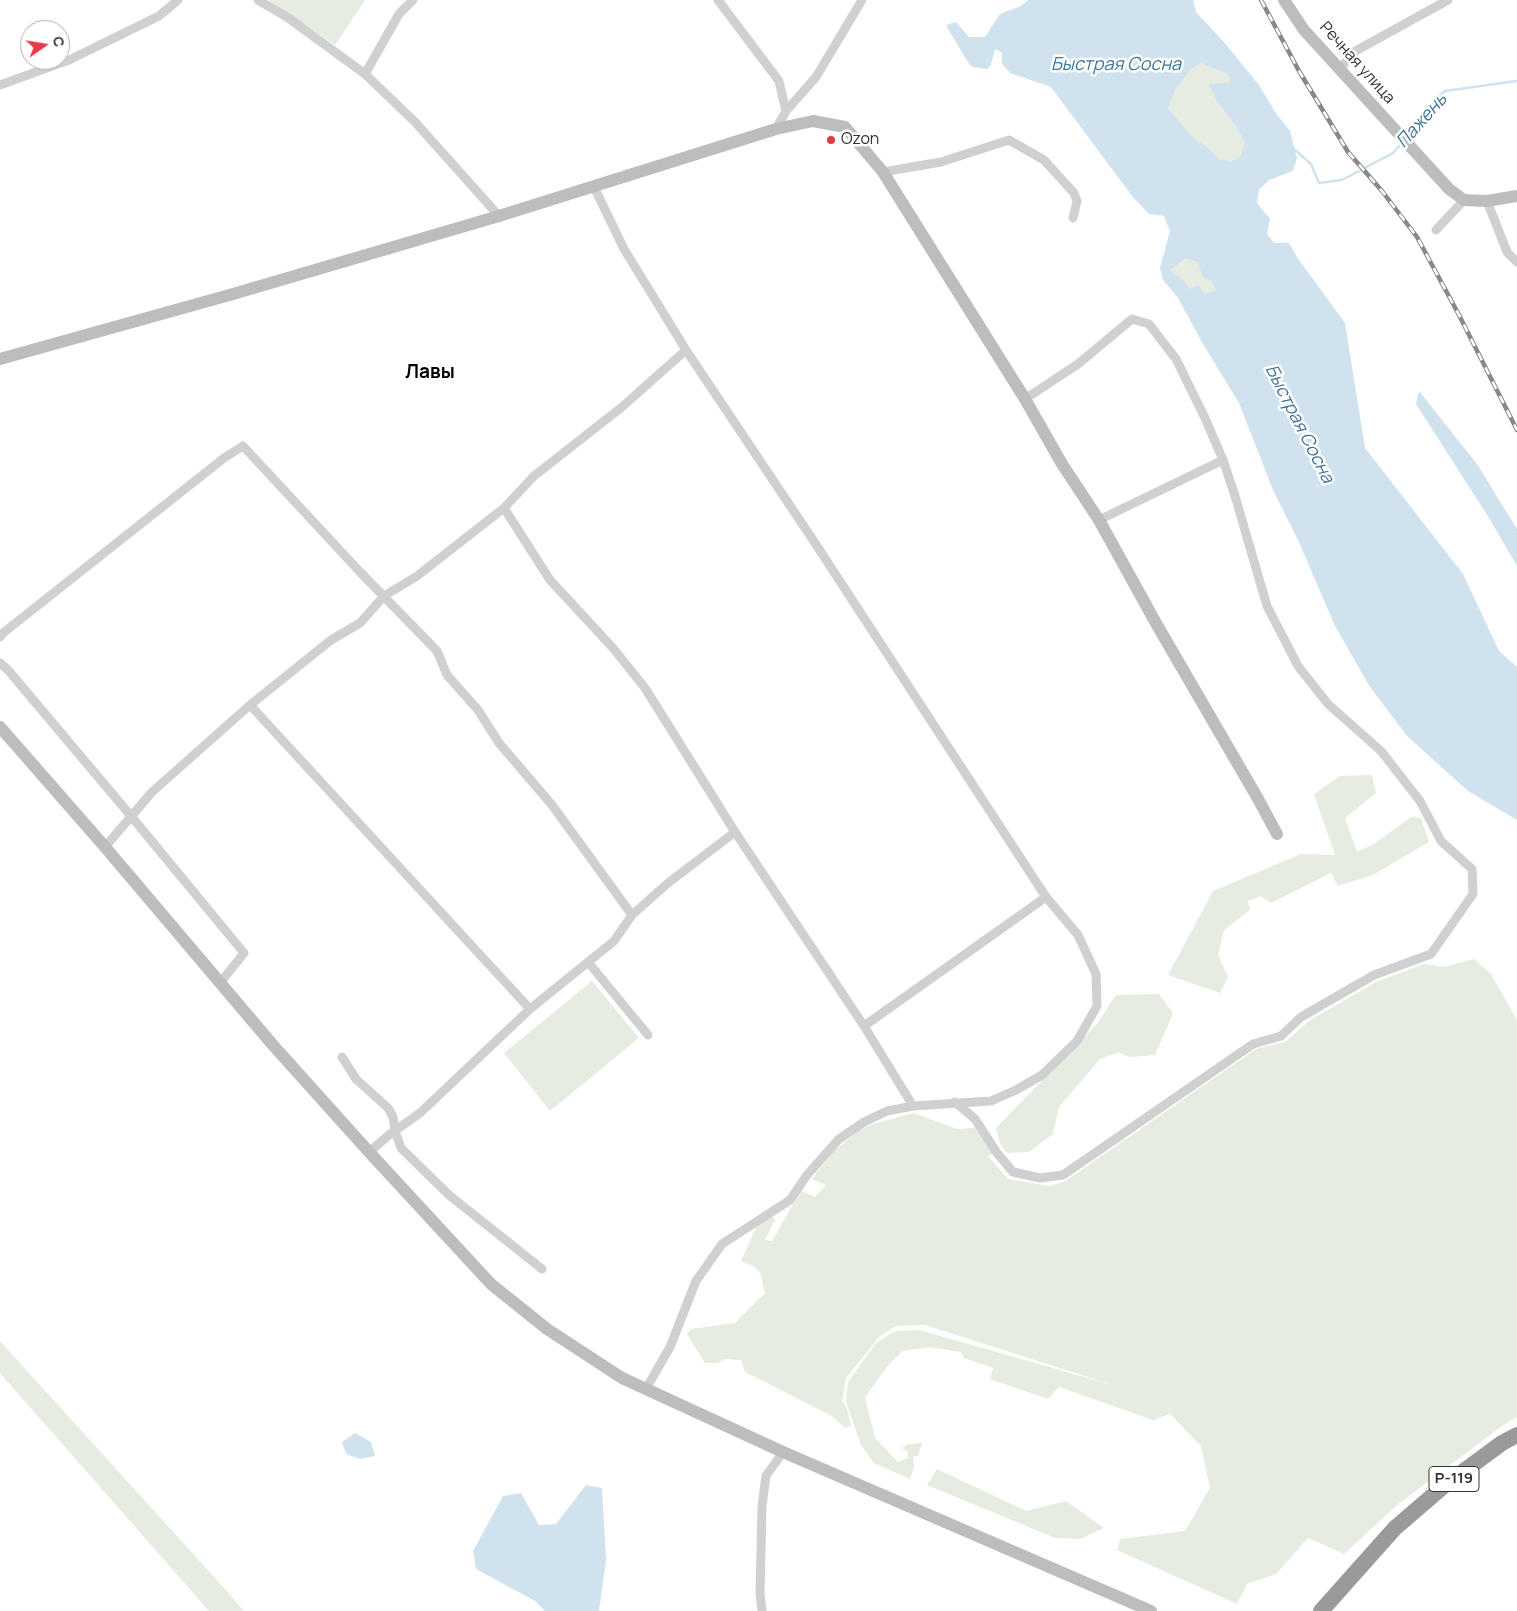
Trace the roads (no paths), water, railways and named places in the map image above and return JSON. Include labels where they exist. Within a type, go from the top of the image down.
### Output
[{"type":"highway","name":"Р-119","points":[[1322,1611],[1394,1528],[1444,1485],[1502,1443],[1517,1435]]},
{"type":"street","points":[[0,85],[69,60],[159,16],[178,0]]},
{"type":"street","points":[[258,0],[287,17],[365,74],[416,122],[500,216]]},
{"type":"street","points":[[365,74],[399,14],[413,0]]},
{"type":"street","points":[[718,0],[779,80],[786,111]]},
{"type":"street","points":[[776,129],[786,111],[816,77],[862,0]]},
{"type":"street","name":"Речная улица","points":[[1284,0],[1304,30],[1340,71],[1449,189],[1464,200]]},
{"type":"street","points":[[1340,71],[1350,54],[1448,0]]},
{"type":"street","points":[[0,359],[233,294],[500,216],[776,129],[812,121],[844,127],[882,172],[1025,399],[1062,464],[1099,520],[1157,625],[1257,796],[1276,834]]},
{"type":"street","points":[[882,172],[941,162],[1008,140],[1044,160],[1074,193],[1077,202],[1073,218]]},
{"type":"street","points":[[594,187],[624,249],[686,350],[815,543],[1046,897],[1078,936],[1096,974],[1097,1006],[1077,1041],[1042,1075],[1016,1090],[991,1101],[912,1106],[887,1111],[872,1118],[839,1139],[807,1175],[790,1200],[722,1244],[696,1281],[670,1347],[646,1388]]},
{"type":"street","points":[[1436,230],[1464,200],[1487,201],[1517,196]]},
{"type":"street","points":[[1487,201],[1507,252],[1517,262]]},
{"type":"street","points":[[955,1102],[975,1118],[997,1153],[1013,1172],[1040,1178],[1063,1175],[1253,1044],[1281,1036],[1301,1017],[1374,975],[1431,954],[1473,894],[1472,869],[1440,841],[1420,801],[1381,751],[1328,704],[1298,666],[1267,606],[1235,496],[1206,418],[1176,359],[1149,324],[1132,319],[1078,364],[1025,399]]},
{"type":"street","points":[[105,847],[152,792],[250,706],[331,640],[360,623],[384,596],[417,576],[504,508],[534,476],[622,407],[686,350]]},
{"type":"street","points":[[0,637],[224,458],[243,446],[437,651],[447,675],[478,710],[499,743],[552,805],[632,914]]},
{"type":"street","points":[[1099,520],[1223,460]]},
{"type":"street","points":[[504,508],[550,580],[613,648],[645,688],[735,832],[864,1026],[912,1106]]},
{"type":"street","points":[[0,663],[8,670],[131,816],[244,954],[220,983]]},
{"type":"street","points":[[250,706],[530,1009]]},
{"type":"street","points":[[0,727],[105,847],[272,1044],[491,1284],[546,1329],[622,1378],[784,1452],[1151,1611]]},
{"type":"street","points":[[370,1152],[395,1131],[420,1114],[530,1009],[614,941],[632,914],[668,883],[735,832]]},
{"type":"street","points":[[864,1026],[1046,897]]},
{"type":"street","points":[[588,962],[648,1035]]},
{"type":"street","points":[[342,1056],[356,1079],[388,1108],[393,1117],[395,1131],[401,1148],[449,1195],[542,1269]]},
{"type":"street","points":[[762,1611],[760,1594],[762,1506],[766,1476],[784,1452]]},
{"type":"water","name":"Быстрая Сосна","points":[[1028,0],[1193,0],[1196,12],[1224,42],[1259,85],[1275,112],[1290,131],[1297,158],[1293,171],[1269,180],[1259,190],[1257,203],[1270,219],[1267,234],[1274,243],[1289,243],[1299,260],[1345,323],[1365,448],[1463,574],[1499,651],[1517,667],[1517,820],[1468,791],[1407,736],[1370,687],[1335,626],[1298,540],[1273,490],[1239,403],[1178,298],[1163,280],[1160,268],[1170,231],[1164,216],[1149,214],[1132,196],[1051,87],[1010,73],[1002,64],[1002,53],[995,49],[991,65],[987,69],[972,67],[946,25],[956,22],[969,37],[985,37],[1000,14],[1021,6]],"holes":[[[1201,63],[1229,75],[1230,82],[1209,84],[1216,100],[1237,128],[1245,143],[1239,158],[1230,161],[1219,159],[1209,148],[1194,139],[1168,108],[1175,91],[1190,70]],[[1185,259],[1198,262],[1203,278],[1211,281],[1216,290],[1204,294],[1198,285],[1190,289],[1184,281],[1170,270]]]},
{"type":"water","points":[[1419,391],[1477,464],[1517,529],[1517,566],[1489,518],[1416,404]]},
{"type":"water","points":[[355,1433],[371,1442],[375,1456],[360,1459],[346,1454],[342,1442]]},
{"type":"water","points":[[586,1485],[602,1488],[606,1560],[599,1611],[545,1611],[535,1601],[476,1569],[473,1551],[503,1496],[521,1493],[539,1525],[556,1524]]},
{"type":"waterway","name":"Пажень","points":[[1407,135],[1426,110],[1445,91],[1517,81]]},
{"type":"waterway","name":"Пажень","points":[[1294,149],[1311,164],[1319,183],[1342,180],[1393,153],[1401,144]]},
{"type":"railway","points":[[1261,0],[1299,71],[1348,152],[1382,191],[1417,237],[1517,430]]},
{"type":"place","name":"Ozon","points":[[831,140]]},
{"type":"district","name":"Лавы","points":[[430,373]]}]
